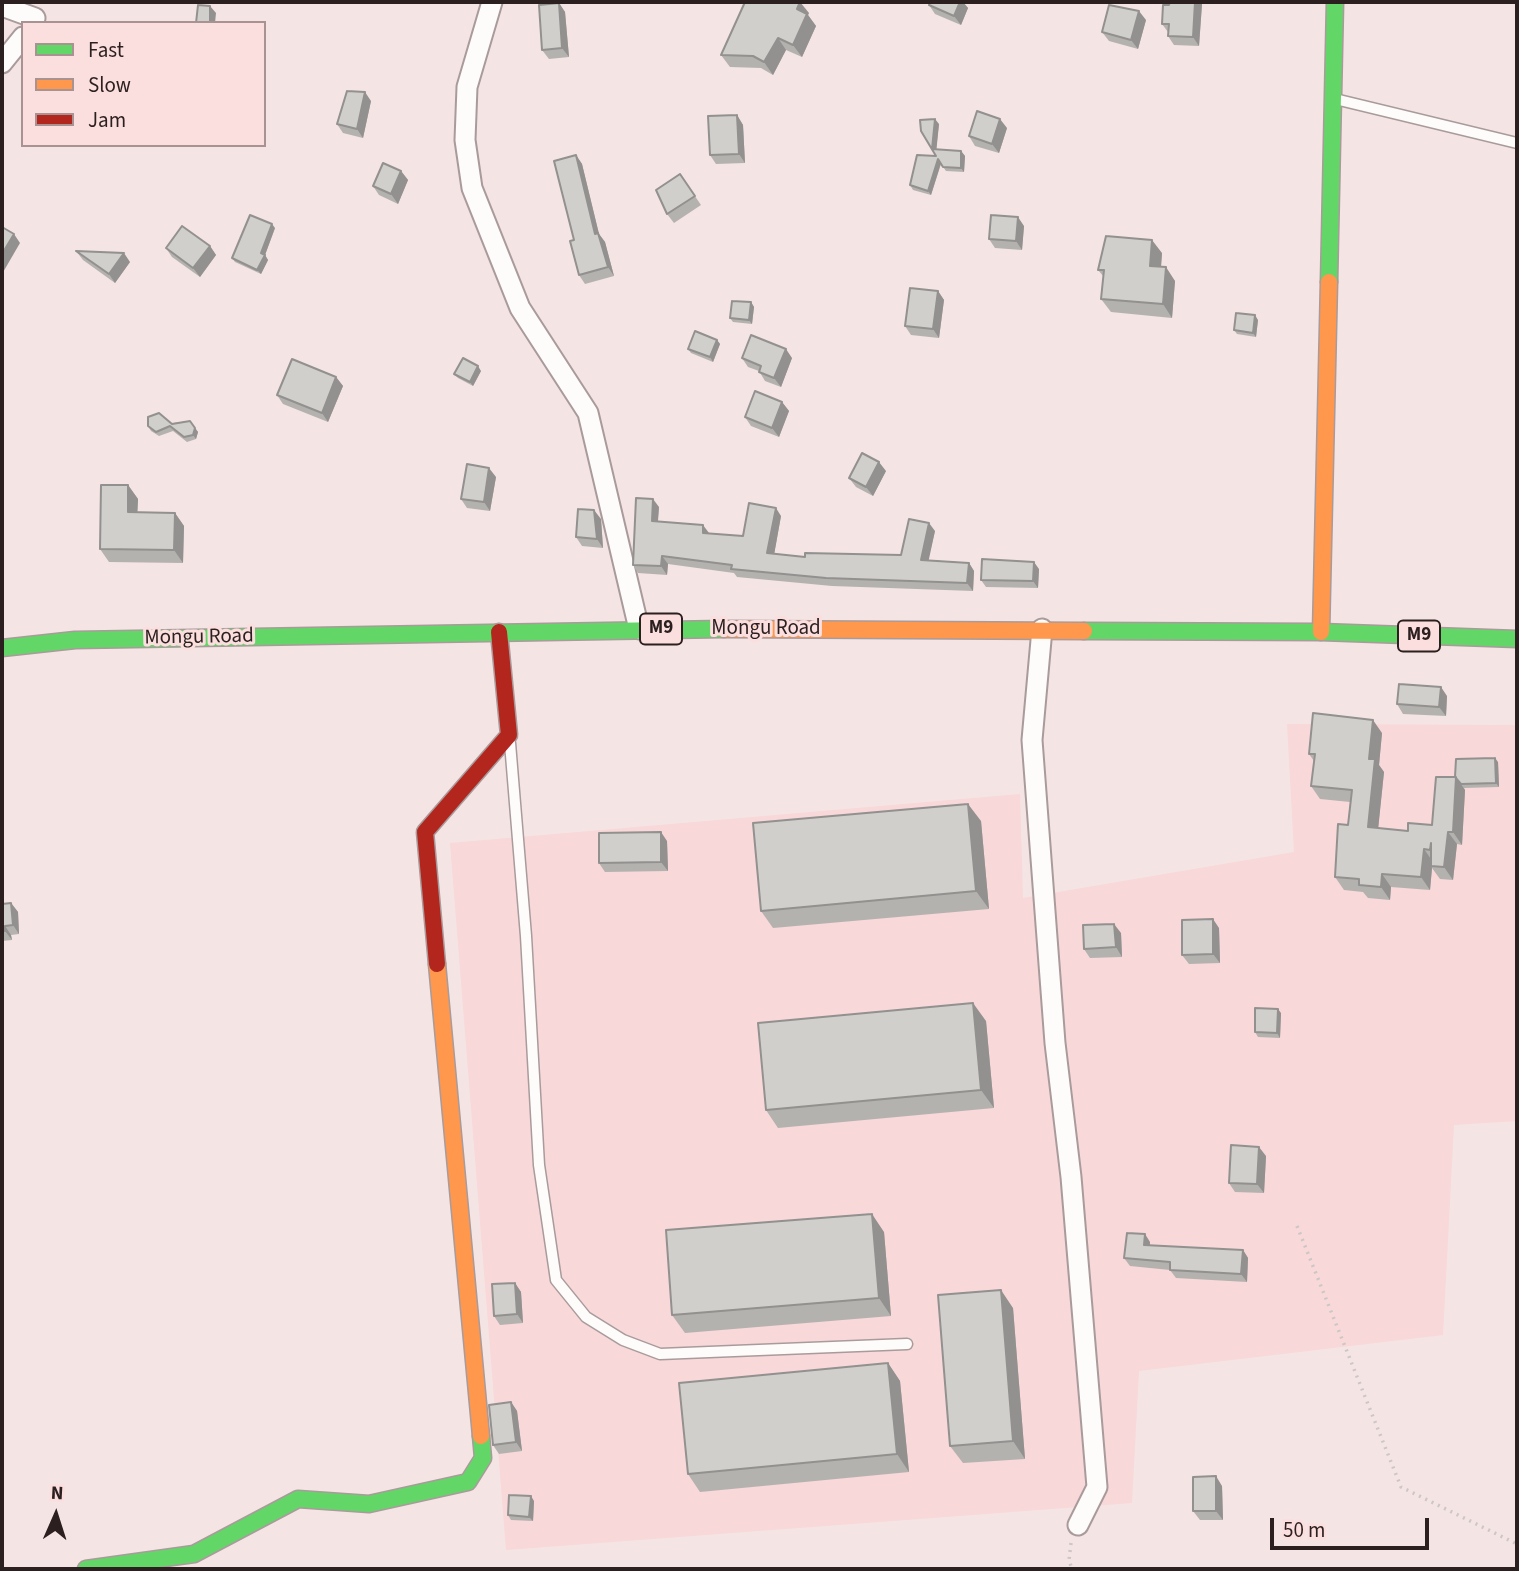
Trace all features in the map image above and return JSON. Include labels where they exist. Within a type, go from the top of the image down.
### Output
[{"type":"main road","points":[[1321,632],[1335,2]]},
{"type":"main road","name":"Mongu Road","points":[[2,648],[75,640],[639,629],[1321,632]]},
{"type":"main road","points":[[86,1569],[194,1554],[298,1499],[369,1504],[468,1482],[484,1458],[425,832],[509,735],[499,632]]},
{"type":"main road","name":"M9","points":[[1321,632],[1516,642]]},
{"type":"street","points":[[492,2],[467,87],[465,140],[472,188],[520,308],[588,413],[639,629]]},
{"type":"street","points":[[2,6],[37,14]]},
{"type":"street","points":[[2,63],[21,39]]},
{"type":"street","points":[[1042,629],[1032,740],[1055,1043],[1071,1177],[1097,1487],[1078,1525]]},
{"type":"lane","points":[[1334,99],[1517,143]]},
{"type":"lane","points":[[509,735],[526,936],[539,1166],[556,1280],[586,1317],[623,1340],[660,1354],[907,1344]]},
{"type":"path","points":[[1297,1226],[1401,1487],[1517,1544]]},
{"type":"path","points":[[1072,1569],[1070,1548],[1078,1525]]},
{"type":"shaded area","points":[[1287,724],[1517,725],[1517,1121],[1454,1125],[1443,1335],[1139,1371],[1132,1503],[506,1550],[450,843],[1020,794],[1023,898],[1294,852]]},
{"type":"building","points":[[745,2],[800,2],[797,9],[807,14],[793,45],[778,38],[764,62],[753,56],[721,55]]},
{"type":"building","points":[[930,2],[960,2],[954,16],[929,5]]},
{"type":"building","points":[[1170,2],[1195,2],[1193,37],[1168,36],[1169,24],[1162,24],[1163,5],[1169,5]]},
{"type":"building","points":[[559,3],[562,48],[542,50],[539,5]]},
{"type":"building","points":[[198,5],[210,6],[210,21],[196,21]]},
{"type":"building","points":[[1109,5],[1139,11],[1131,40],[1102,32]]},
{"type":"building","points":[[347,91],[365,92],[357,129],[337,124]]},
{"type":"building","points":[[977,111],[1000,119],[992,144],[969,136]]},
{"type":"building","points":[[737,115],[739,154],[710,155],[708,116]]},
{"type":"building","points":[[935,119],[932,149],[961,151],[961,168],[943,167],[938,159],[928,191],[910,185],[917,155],[936,156],[921,131],[920,120]]},
{"type":"building","points":[[576,155],[595,234],[598,233],[608,267],[579,275],[570,241],[574,240],[554,161]]},
{"type":"building","points":[[383,163],[401,171],[391,194],[373,186]]},
{"type":"building","points":[[680,174],[695,196],[667,214],[656,190]]},
{"type":"building","points":[[250,215],[272,224],[261,253],[265,255],[257,270],[232,258]]},
{"type":"building","points":[[991,215],[1018,217],[1016,241],[989,239]]},
{"type":"building","points":[[182,226],[210,246],[193,268],[166,248]]},
{"type":"building","points":[[2,227],[14,234],[2,254]]},
{"type":"building","points":[[1106,236],[1152,240],[1150,266],[1166,267],[1163,304],[1101,299],[1104,270],[1098,270]]},
{"type":"building","points":[[76,251],[124,253],[109,274]]},
{"type":"building","points":[[910,288],[938,291],[933,329],[905,326]]},
{"type":"building","points":[[732,301],[751,302],[749,320],[730,318]]},
{"type":"building","points":[[1236,313],[1255,315],[1253,333],[1234,330]]},
{"type":"building","points":[[695,331],[717,340],[710,357],[688,349]]},
{"type":"building","points":[[751,335],[786,349],[774,378],[759,372],[761,366],[742,358]]},
{"type":"building","points":[[463,358],[478,366],[470,382],[454,374]]},
{"type":"building","points":[[292,359],[336,377],[322,413],[277,395]]},
{"type":"building","points":[[755,391],[782,402],[772,428],[745,417]]},
{"type":"building","points":[[159,413],[172,424],[190,421],[195,428],[193,435],[184,437],[170,426],[156,432],[148,426],[148,417]]},
{"type":"building","points":[[862,453],[879,462],[866,487],[849,478]]},
{"type":"building","points":[[467,464],[489,468],[484,502],[461,499]]},
{"type":"building","points":[[101,485],[128,485],[128,512],[175,513],[174,550],[100,549]]},
{"type":"building","points":[[636,498],[653,499],[652,521],[703,525],[703,533],[743,536],[749,503],[776,508],[767,553],[805,557],[805,553],[901,555],[909,519],[929,523],[921,560],[969,563],[967,583],[826,578],[731,569],[732,565],[662,556],[661,566],[633,565]]},
{"type":"building","points":[[578,509],[594,510],[597,539],[576,537]]},
{"type":"building","points":[[982,559],[1034,562],[1033,581],[981,580]]},
{"type":"building","points":[[1399,684],[1441,687],[1439,707],[1397,704]]},
{"type":"building","points":[[1313,713],[1373,720],[1369,759],[1375,759],[1368,827],[1408,831],[1408,823],[1432,825],[1436,777],[1456,777],[1453,832],[1448,832],[1444,867],[1431,866],[1431,843],[1430,850],[1424,849],[1421,877],[1382,874],[1381,887],[1359,885],[1359,879],[1335,877],[1338,824],[1348,825],[1352,790],[1311,786],[1315,754],[1309,754]]},
{"type":"building","points":[[1495,758],[1496,783],[1461,784],[1455,777],[1456,759]]},
{"type":"building","points":[[968,804],[976,891],[761,911],[753,823]]},
{"type":"building","points":[[661,832],[661,862],[599,863],[599,833]]},
{"type":"building","points":[[11,903],[13,925],[5,926],[5,931],[2,931],[2,904]]},
{"type":"building","points":[[1213,919],[1213,954],[1182,955],[1182,920]]},
{"type":"building","points":[[1114,924],[1116,947],[1084,949],[1083,925]]},
{"type":"building","points":[[973,1003],[981,1090],[766,1110],[758,1023]]},
{"type":"building","points":[[1255,1008],[1278,1009],[1277,1033],[1255,1032]]},
{"type":"building","points":[[1231,1145],[1259,1147],[1257,1184],[1229,1183]]},
{"type":"building","points":[[872,1214],[879,1298],[672,1315],[666,1230]]},
{"type":"building","points":[[1127,1233],[1145,1234],[1144,1245],[1243,1250],[1241,1274],[1170,1270],[1170,1262],[1124,1258]]},
{"type":"building","points":[[515,1283],[517,1314],[494,1316],[492,1284]]},
{"type":"building","points":[[1001,1290],[1013,1441],[950,1446],[938,1295]]},
{"type":"building","points":[[888,1363],[897,1454],[688,1474],[679,1383]]},
{"type":"building","points":[[511,1402],[516,1442],[493,1445],[489,1405]]},
{"type":"building","points":[[1216,1476],[1216,1511],[1193,1511],[1193,1477]]},
{"type":"building","points":[[509,1495],[531,1496],[529,1517],[508,1515]]},
{"type":"traffic: fast","points":[[1329,282],[1335,2]]},
{"type":"traffic: fast","points":[[2,648],[75,640],[724,629]]},
{"type":"traffic: fast","points":[[1084,631],[1321,632],[1517,639]]},
{"type":"traffic: fast","points":[[86,1569],[194,1554],[298,1499],[369,1504],[468,1482],[483,1458],[481,1436]]},
{"type":"traffic: slow","points":[[1321,632],[1329,282]]},
{"type":"traffic: slow","points":[[724,629],[1084,631]]},
{"type":"traffic: slow","points":[[437,964],[481,1436]]},
{"type":"traffic: jam","points":[[437,964],[425,832],[509,735],[499,632]]}]
